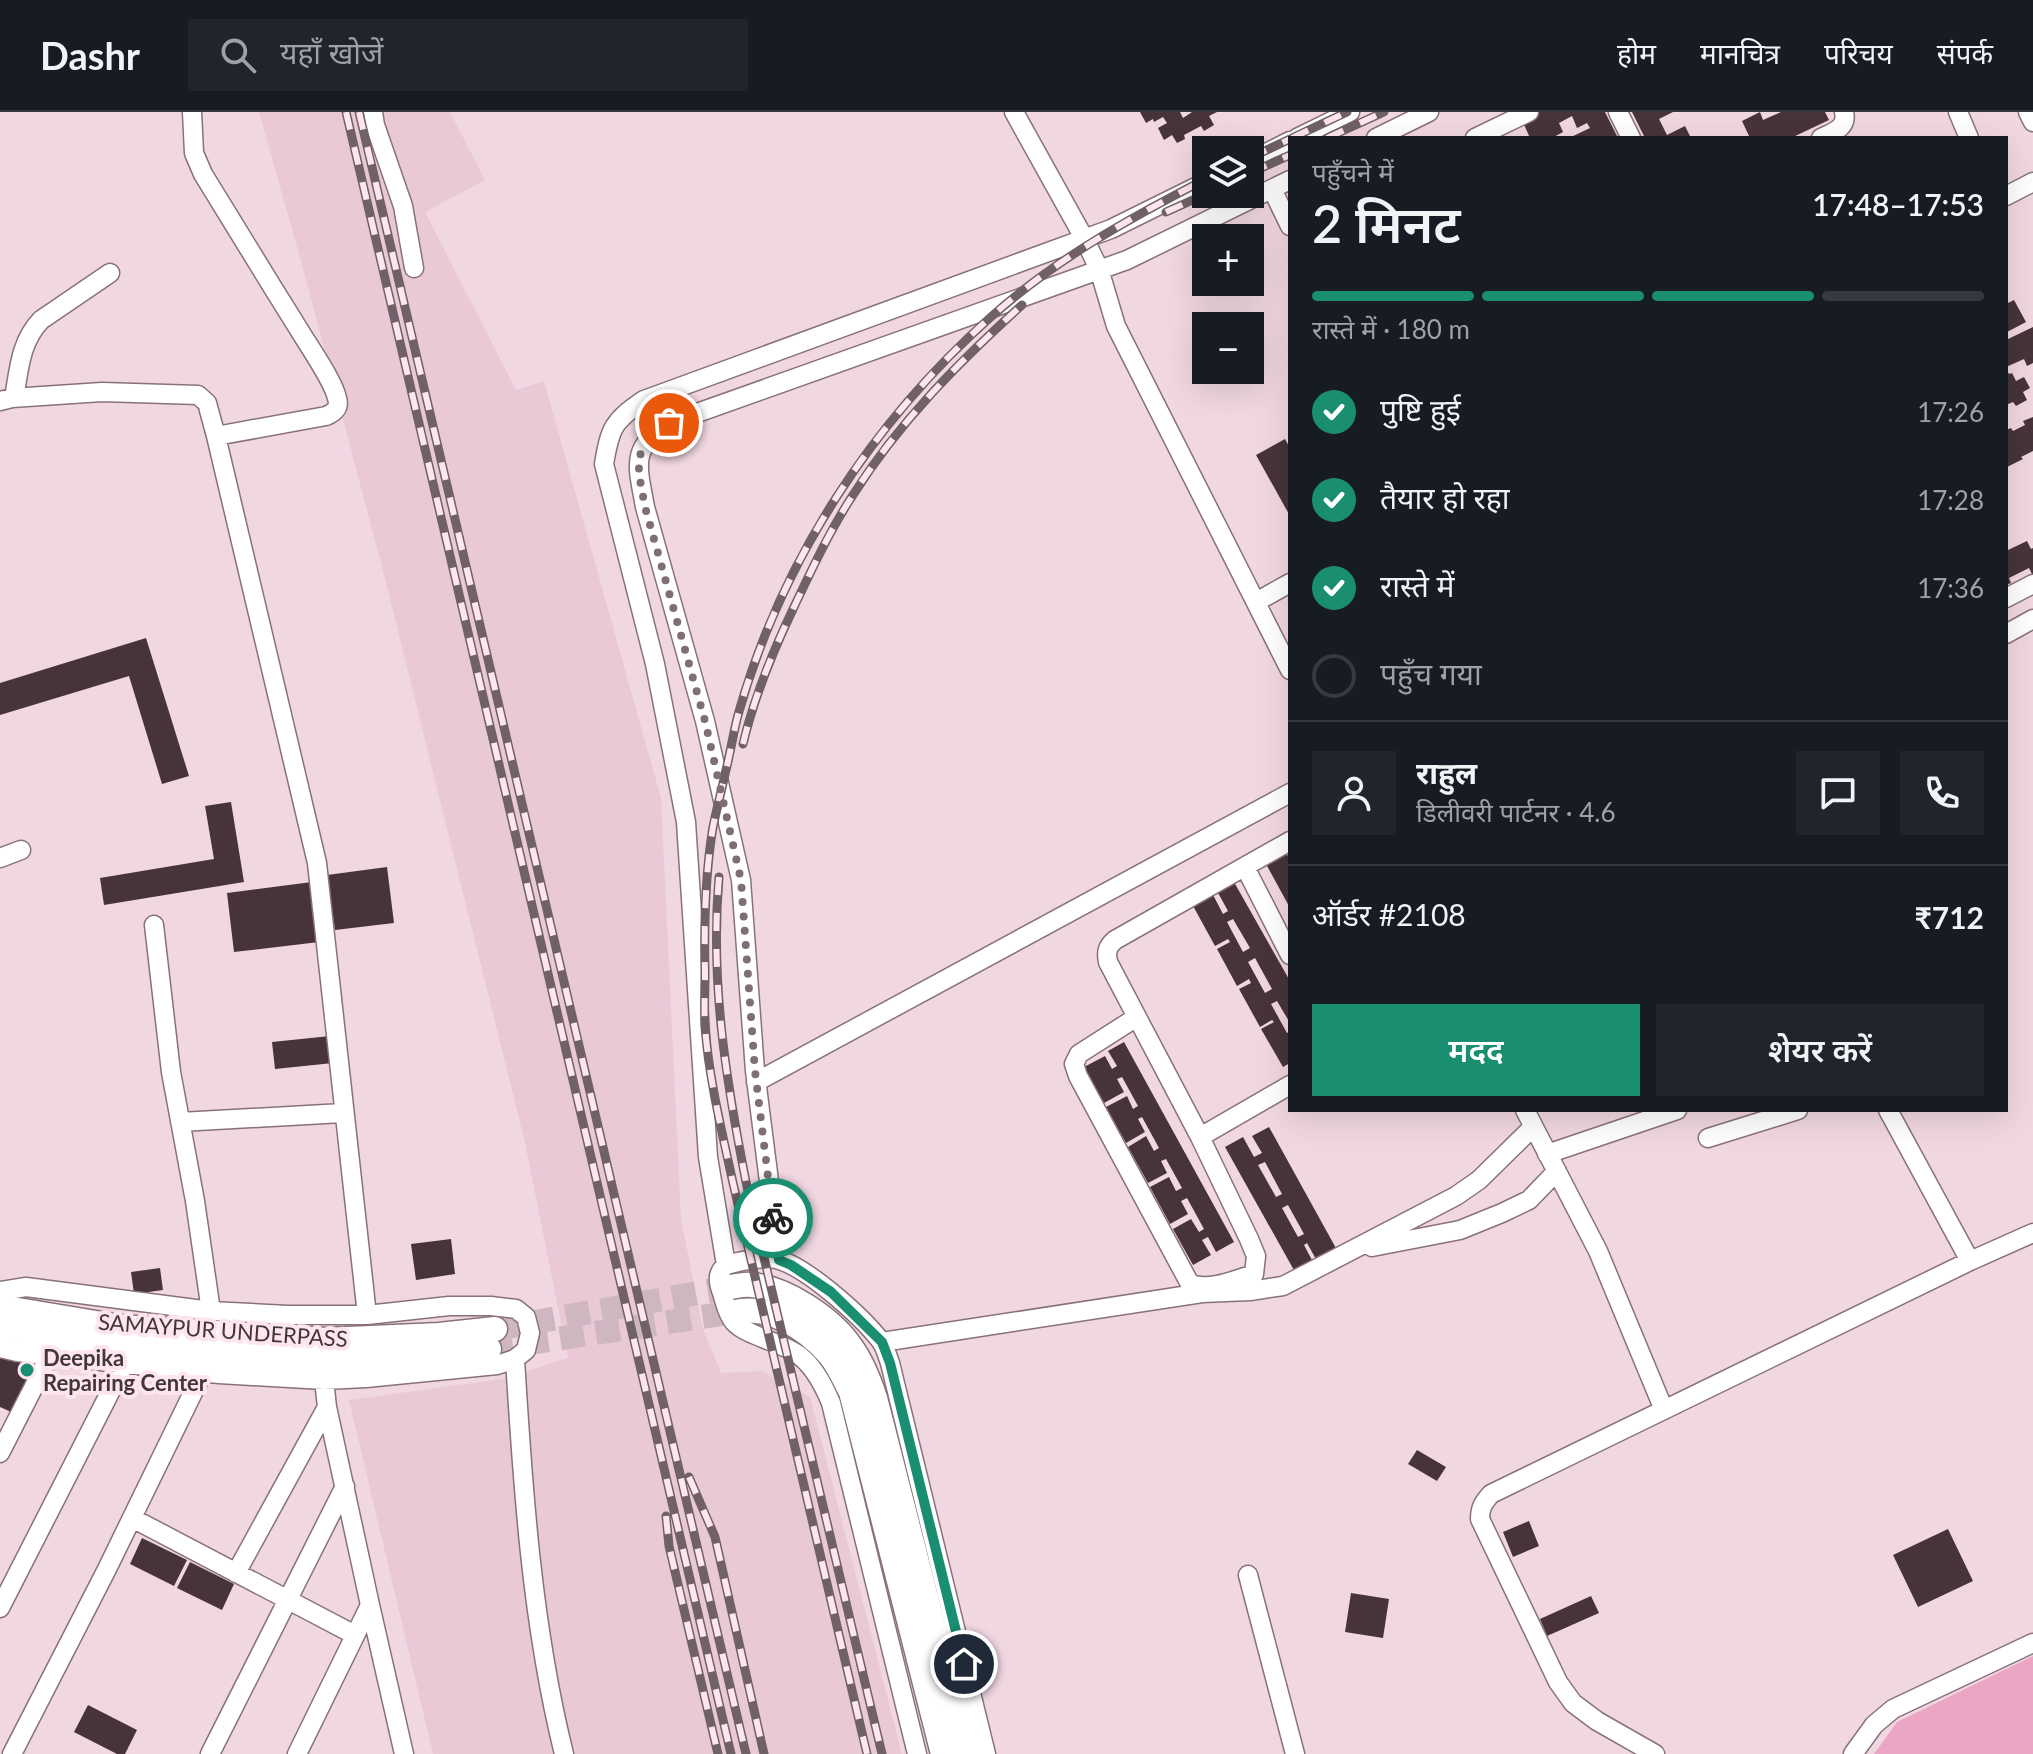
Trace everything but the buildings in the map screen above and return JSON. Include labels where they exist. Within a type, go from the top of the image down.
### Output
[{"type":"main road","points":[[727,1277],[738,1285],[759,1286],[781,1293],[819,1315],[845,1338],[862,1366],[875,1398],[966,1754]]},
{"type":"main road","name":"SAMAYPUR UNDERPASS","points":[[0,1307],[120,1327],[325,1340],[439,1335],[492,1339],[435,1358],[327,1361],[110,1347],[0,1328]]},
{"type":"main road","points":[[735,1312],[760,1310],[811,1336],[838,1366],[847,1384],[855,1405],[943,1754]]},
{"type":"street","points":[[192,112],[194,153],[203,174],[305,339],[338,400],[334,413],[326,416],[216,436]]},
{"type":"street","points":[[373,112],[403,206],[414,268]]},
{"type":"street","points":[[1014,112],[1084,238],[1099,269],[1116,326],[1288,666]]},
{"type":"street","points":[[1301,136],[1350,112]]},
{"type":"street","points":[[1380,136],[1429,112]]},
{"type":"street","points":[[1479,136],[1529,112]]},
{"type":"street","points":[[1618,112],[1630,136]]},
{"type":"street","points":[[1825,136],[1842,127],[1844,112]]},
{"type":"street","points":[[1958,112],[1968,136]]},
{"type":"street","points":[[2028,112],[2033,122]]},
{"type":"street","points":[[1264,154],[1288,142]]},
{"type":"street","points":[[779,1260],[756,1082],[741,880],[705,721],[645,507],[639,458],[645,442],[669,423],[1127,260],[1288,181]]},
{"type":"street","points":[[2008,195],[2033,182]]},
{"type":"street","points":[[727,1277],[708,1157],[686,822],[655,664],[604,464],[608,438],[617,421],[644,400],[1111,229],[1192,189]]},
{"type":"street","points":[[1272,189],[1288,222]]},
{"type":"street","points":[[110,273],[31,330],[7,399],[102,392],[198,395],[207,403],[317,863],[367,1315]]},
{"type":"street","points":[[617,421],[645,442]]},
{"type":"street","points":[[1256,602],[1288,584]]},
{"type":"street","points":[[2008,597],[2033,584]]},
{"type":"street","points":[[2008,633],[2033,619]]},
{"type":"street","points":[[756,1082],[1288,794]]},
{"type":"street","points":[[1137,1017],[1079,1054],[1074,1064],[1075,1070],[1190,1284],[1197,1287],[1220,1285],[1254,1274],[1256,1256],[1200,1137],[1137,1017],[1108,962],[1107,953],[1109,945],[1115,940],[1288,842]]},
{"type":"street","points":[[0,858],[21,850]]},
{"type":"street","points":[[1245,867],[1288,951]]},
{"type":"street","points":[[154,925],[171,1072],[211,1311]]},
{"type":"street","points":[[1200,1137],[1288,1086]]},
{"type":"street","points":[[1547,1154],[1671,1112]]},
{"type":"street","points":[[1708,1138],[1792,1112]]},
{"type":"street","points":[[1889,1112],[1970,1261]]},
{"type":"street","points":[[180,1122],[343,1113]]},
{"type":"street","points":[[882,1342],[1202,1293],[1283,1286],[1456,1196],[1479,1180],[1529,1118],[1598,1251],[1664,1410]]},
{"type":"street","points":[[1348,1251],[1460,1230],[1529,1200],[1557,1171]]},
{"type":"street","points":[[1655,1754],[1597,1721],[1573,1703],[1558,1682],[1480,1519],[1480,1509],[1491,1494],[2033,1233]]},
{"type":"street","points":[[727,1277],[766,1258],[791,1265],[831,1292],[882,1342],[890,1363],[986,1754]]},
{"type":"street","points":[[727,1277],[721,1270],[718,1282],[733,1320],[800,1356],[824,1387],[831,1403],[917,1754]]},
{"type":"street","points":[[0,1291],[26,1287],[211,1311],[288,1315],[367,1315],[449,1306],[491,1306],[516,1309],[526,1317],[530,1333],[526,1350],[515,1359],[497,1365],[324,1380],[203,1372],[0,1348]]},
{"type":"street","points":[[0,1453],[50,1355]]},
{"type":"street","points":[[515,1359],[533,1573],[543,1651],[564,1754]]},
{"type":"street","points":[[0,1608],[125,1363]]},
{"type":"street","points":[[12,1754],[203,1372]]},
{"type":"street","points":[[324,1380],[327,1407],[404,1754]]},
{"type":"street","points":[[236,1573],[327,1407]]},
{"type":"street","points":[[210,1754],[345,1486]]},
{"type":"street","points":[[132,1518],[355,1635]]},
{"type":"street","points":[[1248,1575],[1295,1754]]},
{"type":"street","points":[[297,1754],[370,1605]]},
{"type":"street","points":[[1853,1754],[1874,1725],[1893,1709],[2033,1643]]},
{"type":"street","points":[[389,1754],[400,1734]]},
{"type":"shaded area","points":[[259,112],[450,112],[485,180],[425,212],[516,390],[544,381],[661,798],[681,1219],[703,1329],[721,1373],[761,1371],[810,1397],[902,1754],[433,1754],[349,1400],[502,1379],[568,1358],[524,1138],[382,567]]},
{"type":"shaded area","points":[[2033,1656],[2033,1754],[1874,1754],[1897,1722]]},
{"type":"tunnel","points":[[495,1329],[727,1288]]},
{"type":"tunnel","points":[[489,1349],[735,1312]]},
{"type":"railway","points":[[346,112],[731,1754]]},
{"type":"railway","points":[[359,112],[746,1754]]},
{"type":"railway","points":[[1296,136],[1347,112]]},
{"type":"railway","points":[[1331,136],[1384,112]]},
{"type":"railway","points":[[1264,151],[1288,140]]},
{"type":"railway","points":[[1264,167],[1288,156]]},
{"type":"railway","points":[[867,1754],[716,1105],[705,1020],[705,920],[712,833],[738,715],[756,658],[779,602],[836,497],[871,448],[908,401],[949,357],[1016,295],[1094,241],[1192,186]]},
{"type":"railway","points":[[1166,212],[1192,200]]},
{"type":"railway","points":[[743,744],[758,692],[779,640],[822,550],[853,495],[890,443],[931,394],[1022,305]]},
{"type":"railway","points":[[719,877],[718,993],[726,1068],[746,1182],[882,1754]]},
{"type":"railway","points":[[689,1477],[715,1537],[764,1754]]},
{"type":"railway","points":[[666,1516],[669,1546],[718,1754]]},
{"type":"way so far","points":[[669,423],[645,442],[639,458],[639,472],[645,507],[705,721],[741,880],[755,1071],[773,1218]]},
{"type":"place","name":"Deepika Repairing Center","points":[[27,1370]]},
{"type":"route","points":[[773,1218],[779,1260],[831,1292],[882,1342],[890,1363],[964,1664]]}]
